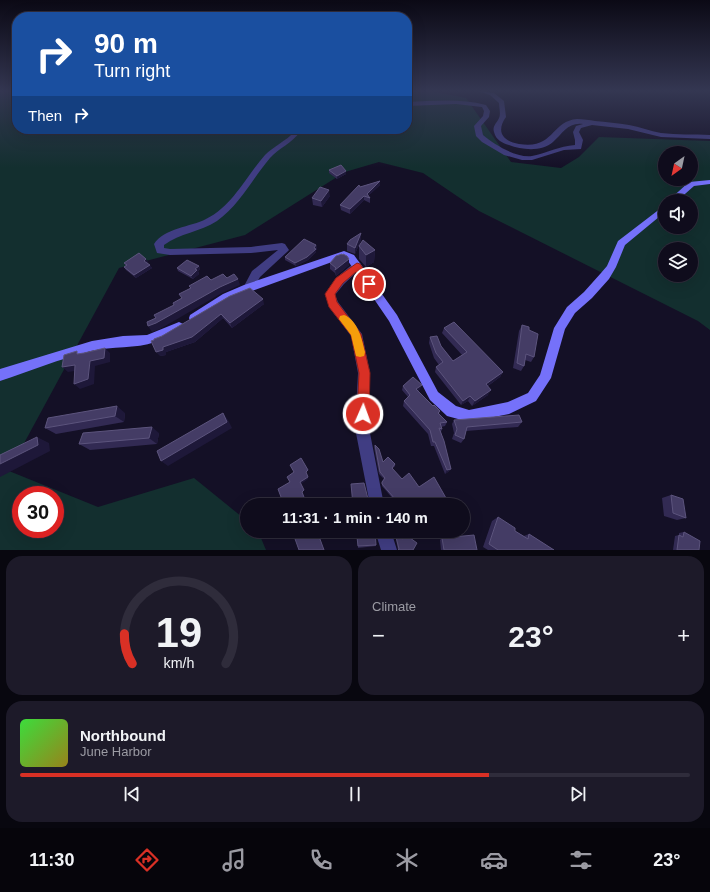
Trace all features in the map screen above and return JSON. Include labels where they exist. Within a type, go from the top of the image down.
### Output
[{"type":"main road","points":[[680,194],[692,184],[710,182]]},
{"type":"main road","points":[[0,374],[92,346],[123,341],[147,340],[165,334],[227,297],[248,288],[344,254],[351,258],[393,318],[434,396],[452,411],[469,416],[509,408],[532,397],[545,378],[560,328],[571,310],[588,295],[604,276],[611,266],[621,243],[658,214]]},
{"type":"street","points":[[485,117],[477,126],[480,136],[493,146],[522,158],[532,158],[563,148],[578,147],[579,140],[576,132],[578,127],[600,124]]},
{"type":"street","points":[[503,117],[498,124],[497,131],[502,140],[517,146],[536,147],[550,141],[569,123],[578,121],[628,127],[661,135],[710,137]]},
{"type":"street","points":[[248,288],[256,274],[284,250],[282,246],[250,250],[170,252],[160,251],[159,244],[166,238],[210,221],[224,212],[235,200],[268,156],[292,139],[296,134]]},
{"type":"street","points":[[357,266],[340,281],[330,294],[333,304],[356,334],[364,373],[362,428],[376,498]]},
{"type":"street","points":[[385,538],[389,550]]},
{"type":"green space","points":[[0,117],[12,117],[12,134],[412,134],[412,117],[479,117],[511,162],[561,168],[579,157],[599,137],[710,141],[710,330],[698,321],[479,211],[423,173],[379,162],[345,172],[245,235],[119,268],[9,471],[46,486],[12,486],[12,538],[64,538],[64,493],[98,507],[194,478],[240,515],[240,538],[261,538],[266,550],[0,550]]},
{"type":"building","points":[[341,165],[346,171],[337,176],[329,170]]},
{"type":"building","points":[[380,181],[367,194],[370,198],[364,196],[350,209],[340,205],[359,185],[360,187]]},
{"type":"building","points":[[320,187],[329,190],[321,201],[312,198]]},
{"type":"building","points":[[361,233],[355,248],[347,244],[350,240]]},
{"type":"building","points":[[304,239],[316,245],[314,248],[316,249],[307,257],[295,263],[285,257]]},
{"type":"building","points":[[363,240],[375,250],[366,255],[359,246]]},
{"type":"building","points":[[139,253],[146,259],[144,261],[150,265],[134,275],[124,267],[127,265],[124,263]]},
{"type":"building","points":[[342,254],[347,256],[349,259],[335,270],[336,268],[330,263],[336,256]]},
{"type":"building","points":[[187,260],[199,266],[195,269],[197,270],[191,276],[177,268]]},
{"type":"building","points":[[223,274],[227,278],[234,274],[238,279],[220,287],[148,326],[147,322],[156,318],[154,315],[174,305],[173,303],[182,298],[179,294],[191,288],[189,286],[207,276],[211,280]]},
{"type":"building","points":[[250,288],[263,299],[230,323],[221,314],[192,337],[163,347],[163,350],[156,352],[151,341],[230,296]]},
{"type":"building","points":[[454,322],[503,372],[486,384],[491,390],[475,401],[470,396],[463,401],[436,367],[443,362],[436,353],[430,337],[437,336],[441,346],[453,361],[467,352],[444,328]]},
{"type":"building","points":[[522,325],[529,327],[529,330],[538,334],[534,357],[526,354],[524,366],[517,363]]},
{"type":"building","points":[[105,348],[104,358],[90,361],[88,379],[74,384],[75,365],[62,367],[64,355],[77,351],[77,354]]},
{"type":"building","points":[[413,377],[422,385],[416,389],[440,411],[438,413],[447,422],[440,423],[442,429],[439,428],[451,469],[447,470],[435,442],[433,442],[430,430],[404,401],[410,395],[403,386]]},
{"type":"building","points":[[117,406],[115,416],[45,428],[48,418]]},
{"type":"building","points":[[223,413],[227,422],[161,461],[157,451]]},
{"type":"building","points":[[519,415],[522,422],[467,427],[464,439],[455,435],[457,429],[454,420]]},
{"type":"building","points":[[152,427],[149,438],[79,444],[83,433]]},
{"type":"building","points":[[37,437],[38,445],[0,464],[0,455]]},
{"type":"building","points":[[375,445],[379,449],[383,462],[388,457],[395,464],[392,468],[402,479],[409,473],[419,487],[434,477],[446,498],[394,498],[382,484],[385,478],[380,472]]},
{"type":"building","points":[[301,458],[308,470],[306,472],[308,477],[300,482],[304,490],[302,492],[304,498],[281,498],[278,489],[290,482],[287,477],[294,472],[290,465]]},
{"type":"building","points":[[364,483],[368,498],[352,498],[351,484]]},
{"type":"building","points":[[671,495],[683,499],[686,518],[673,513]]},
{"type":"building","points":[[498,517],[515,528],[515,531],[528,539],[529,534],[554,550],[498,550],[489,544]]},
{"type":"building","points":[[684,532],[700,541],[699,550],[677,550],[679,535],[683,537]]},
{"type":"building","points":[[470,535],[474,535],[477,550],[444,550],[442,538],[470,538]]},
{"type":"building","points":[[295,538],[320,538],[324,550],[299,550]]},
{"type":"building","points":[[357,538],[376,538],[376,545],[358,546]]},
{"type":"building","points":[[396,538],[410,538],[417,543],[413,550],[398,550]]},
{"type":"slow traffic","points":[[344,319],[356,334],[360,352]]},
{"type":"route","points":[[363,414],[364,373],[356,334],[333,304],[330,294],[340,281],[357,266],[369,284]]}]
